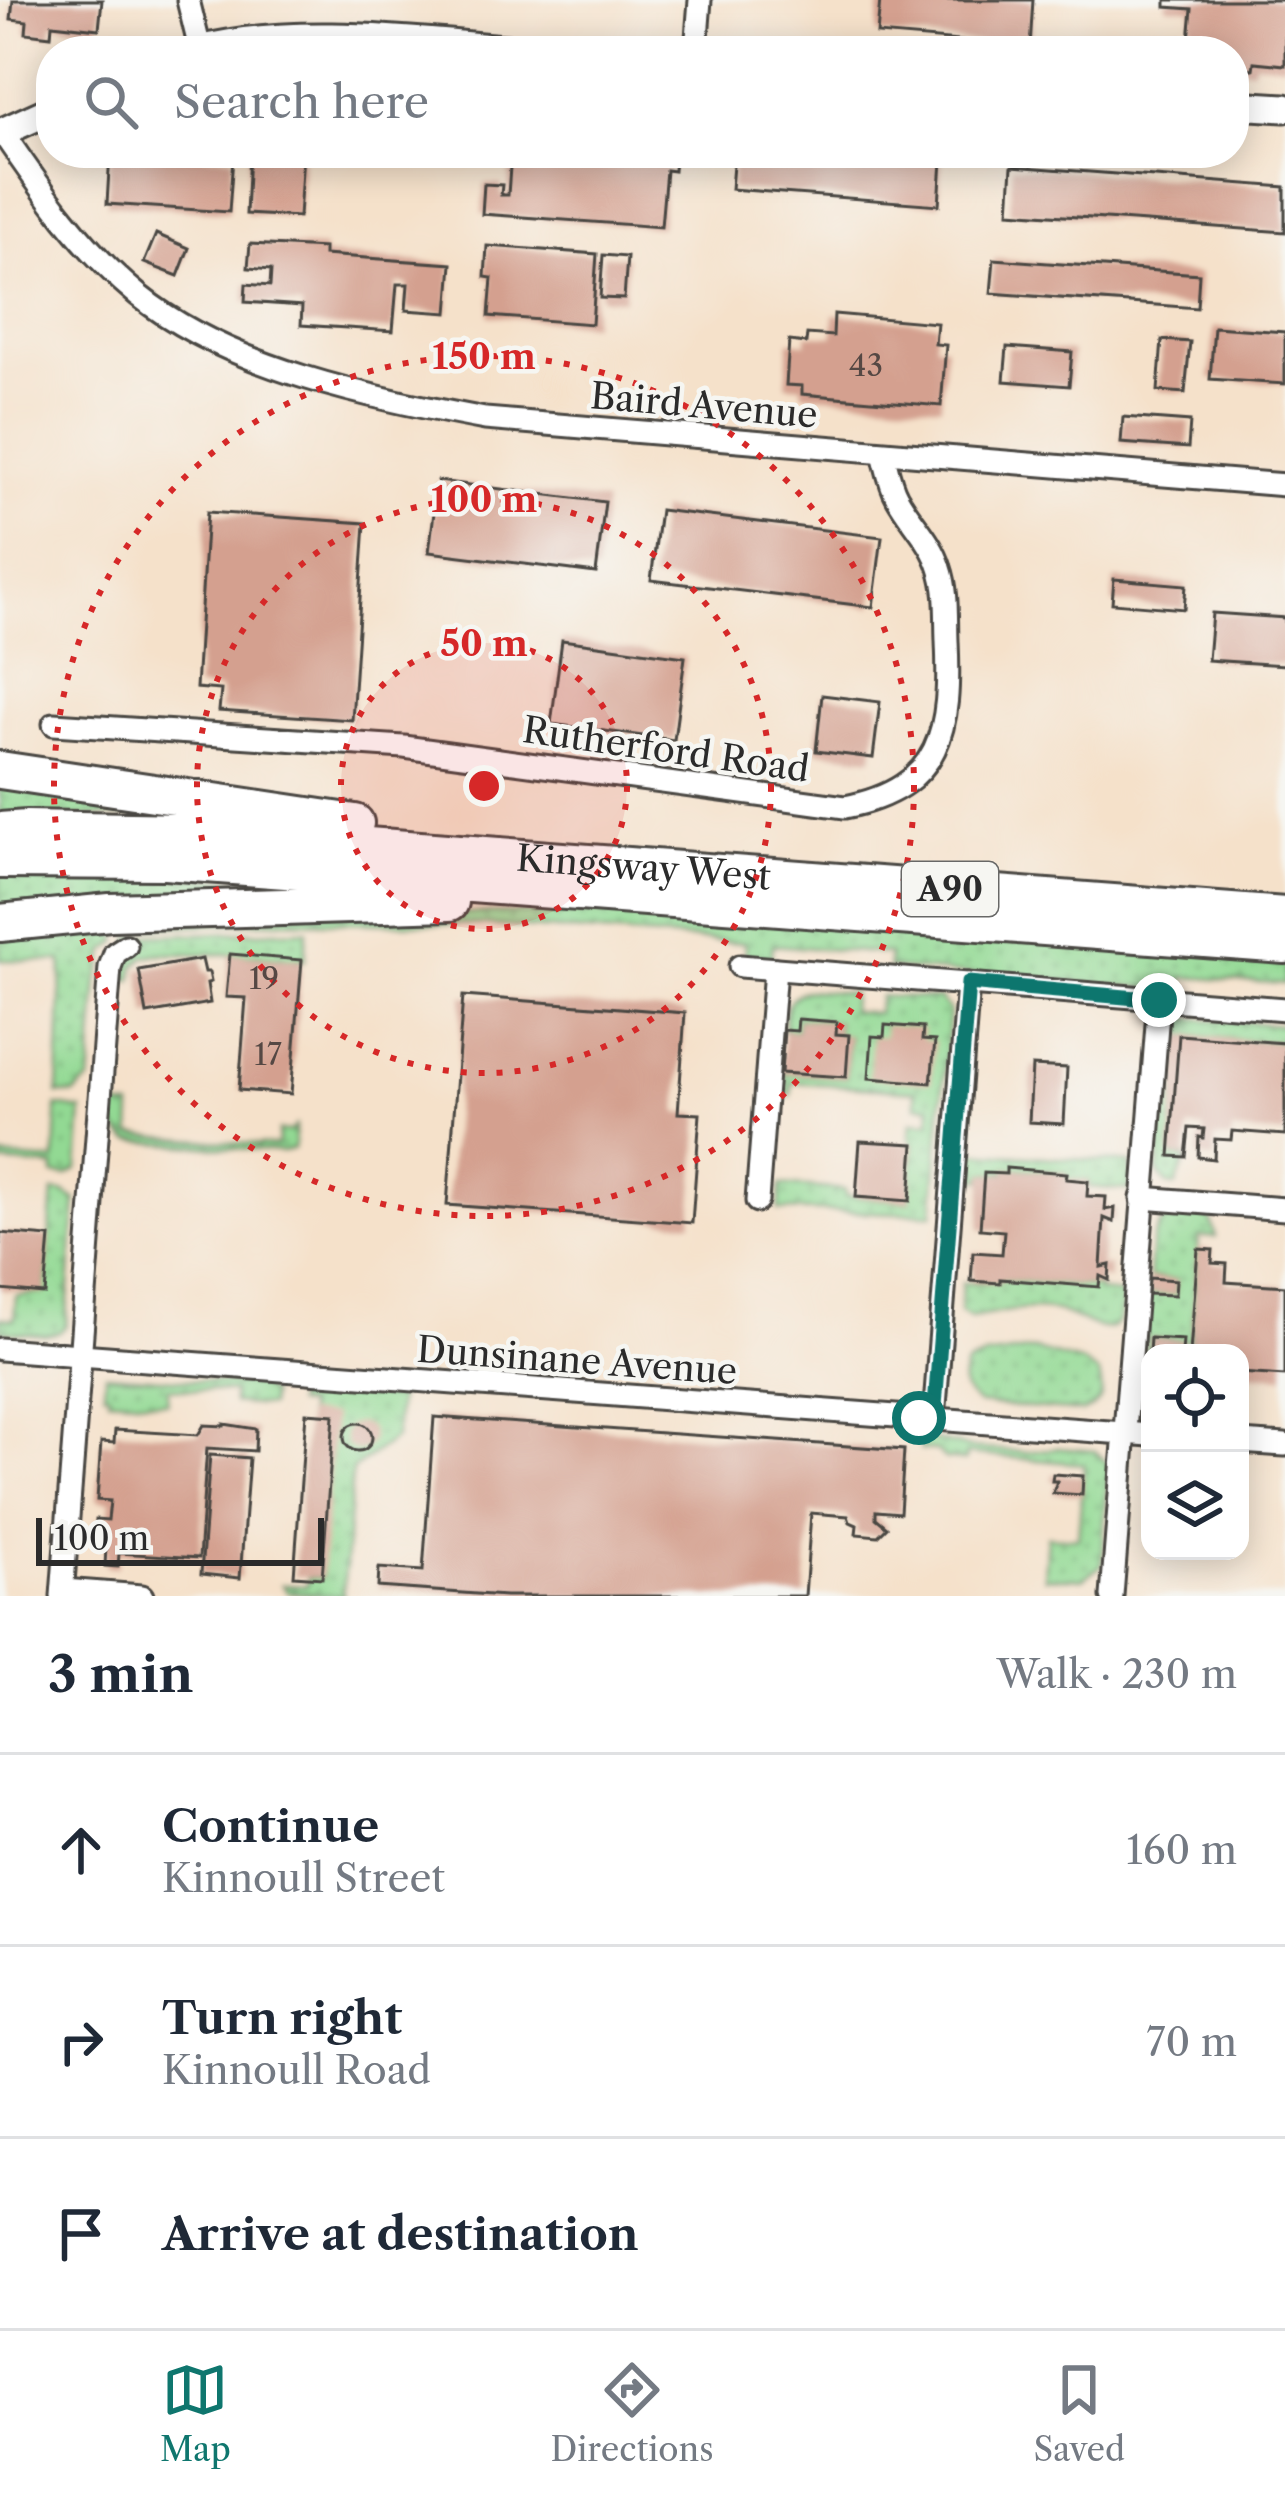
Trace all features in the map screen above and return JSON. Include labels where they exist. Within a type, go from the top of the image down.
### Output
[{"type":"highway","name":"A90","points":[[0,770],[614,864]]},
{"type":"highway","name":"Kingsway West","points":[[0,831],[183,832],[1285,916]]},
{"type":"highway","name":"Kingsway West","points":[[0,860],[165,861],[1285,945]]},
{"type":"highway","name":"A90","points":[[0,923],[110,912],[645,896]]},
{"type":"street","points":[[188,0],[195,36]]},
{"type":"street","points":[[697,36],[700,0]]},
{"type":"street","points":[[1249,105],[1285,108]]},
{"type":"street","points":[[1,132],[36,117]]},
{"type":"street","name":"Baird Avenue","points":[[1,132],[57,213],[140,296],[191,331],[277,368],[376,398],[484,419],[1285,485]]},
{"type":"street","name":"Rutherford Road","points":[[54,724],[404,747],[845,807],[876,801],[918,774],[932,756],[942,734],[947,687],[946,599],[940,566],[895,494],[884,453]]},
{"type":"street","points":[[126,946],[115,953],[110,967],[63,1593],[142,1596]]},
{"type":"street","points":[[740,966],[1285,1009]]},
{"type":"street","points":[[757,1201],[775,969]]},
{"type":"street","points":[[934,1419],[968,983]]},
{"type":"street","points":[[1112,1596],[1159,1000]]},
{"type":"street","points":[[1142,1198],[1285,1209]]},
{"type":"street","name":"Dunsinane Avenue","points":[[0,1349],[1141,1434]]},
{"type":"street","points":[[1249,1443],[1285,1445]]},
{"type":"green space","points":[[0,779],[237,814],[0,818]]},
{"type":"green space","points":[[0,870],[347,884],[0,913]]},
{"type":"green space","points":[[292,913],[726,913],[1285,956],[1285,984],[1184,977],[1182,990],[889,968],[889,954],[773,945],[771,958],[745,956],[745,943],[487,925],[291,921],[117,929],[118,942],[106,951],[98,982],[90,1081],[74,1094],[58,1094],[62,961],[0,960],[0,932]]},
{"type":"green space","points":[[307,930],[305,960],[157,954],[144,957],[135,966],[132,980],[124,980],[131,936]]},
{"type":"green space","points":[[806,990],[852,993],[851,1011],[877,1013],[880,996],[940,999],[949,1011],[933,1214],[779,1210],[781,1185],[909,1201],[912,1122],[930,1122],[931,1106],[916,1105],[916,1091],[793,1082],[791,1096],[786,1094],[787,1079],[781,1073],[846,1077],[849,1036],[836,1034],[837,1022],[798,1019],[797,1031],[784,1030],[790,1001]]},
{"type":"green space","points":[[1185,1018],[1285,1025],[1285,1043],[1179,1035],[1171,1156],[1186,1157],[1176,1186],[1168,1185],[1158,1172],[1167,1036],[1174,1022]]},
{"type":"green space","points":[[118,1084],[117,1107],[132,1108],[131,1135],[277,1146],[279,1131],[290,1132],[295,1127],[294,1148],[283,1152],[130,1141],[117,1130],[112,1116]]},
{"type":"green space","points":[[57,1106],[82,1110],[78,1169],[67,1176],[54,1175],[54,1167],[0,1163],[0,1157],[55,1161]]},
{"type":"green space","points":[[971,1152],[1131,1163],[1129,1190],[1088,1187],[1088,1181],[1066,1179],[1066,1173],[1007,1168],[1006,1174],[969,1178]]},
{"type":"green space","points":[[53,1192],[76,1201],[66,1325],[60,1332],[45,1335],[0,1331],[0,1318],[14,1319],[16,1296],[45,1293]]},
{"type":"green space","points":[[1179,1213],[1209,1215],[1216,1237],[1199,1237],[1191,1341],[1151,1338],[1150,1344],[1145,1344],[1148,1294],[1175,1294],[1176,1280],[1149,1278],[1153,1239],[1168,1218]]},
{"type":"green space","points":[[1000,1279],[1099,1287],[1099,1292],[1121,1294],[1119,1318],[1106,1329],[1045,1310],[971,1318],[960,1312],[962,1283]]},
{"type":"green space","points":[[1035,1350],[1083,1363],[1099,1374],[1099,1401],[1083,1412],[978,1404],[965,1391],[966,1365],[985,1357]]},
{"type":"green space","points":[[105,1374],[258,1385],[270,1394],[269,1406],[233,1403],[233,1392],[168,1388],[167,1402],[109,1398],[104,1392]]},
{"type":"green space","points":[[304,1388],[398,1398],[395,1438],[352,1470],[343,1596],[288,1592],[282,1585],[307,1586],[308,1578],[322,1578],[306,1405],[295,1404],[296,1394]]},
{"type":"green space","points":[[921,1437],[970,1448],[1095,1451],[1108,1464],[1102,1565],[1083,1579],[1044,1577],[1047,1536],[1078,1538],[1084,1464],[966,1454],[965,1461],[945,1459],[937,1451],[921,1450]]},
{"type":"building","points":[[13,0],[102,0],[99,29],[52,24],[51,36],[26,33],[27,21],[11,19]]},
{"type":"building","points":[[880,0],[1033,0],[1031,36],[877,34]]},
{"type":"building","points":[[1166,0],[1285,0],[1285,65],[1254,62],[1249,69],[1249,36],[1189,36],[1192,9],[1166,7]]},
{"type":"building","points":[[109,168],[232,168],[229,212],[107,204]]},
{"type":"building","points":[[248,168],[302,168],[299,217],[246,214]]},
{"type":"building","points":[[510,168],[674,168],[666,170],[661,227],[482,214],[484,184],[502,185],[501,195],[508,195]]},
{"type":"building","points":[[733,168],[941,168],[939,205],[731,189]]},
{"type":"building","points":[[1012,168],[1285,187],[1285,232],[1009,212]]},
{"type":"building","points":[[156,234],[189,248],[178,276],[144,263]]},
{"type":"building","points":[[250,244],[324,248],[324,255],[452,264],[448,313],[406,310],[408,284],[397,284],[393,331],[301,325],[302,306],[245,302],[246,284],[270,286],[271,270],[248,268]]},
{"type":"building","points":[[487,246],[597,254],[592,324],[489,316],[492,278],[485,277]]},
{"type":"building","points":[[603,255],[627,257],[624,299],[600,298]]},
{"type":"building","points":[[994,259],[1199,274],[1197,308],[991,293]]},
{"type":"building","points":[[834,314],[937,323],[935,344],[946,345],[941,406],[802,394],[802,386],[786,385],[789,341],[806,343],[807,334],[833,336]]},
{"type":"building","points":[[1214,327],[1285,332],[1285,384],[1210,379]]},
{"type":"building","points":[[1162,340],[1190,342],[1185,393],[1158,391]]},
{"type":"building","points":[[1007,347],[1072,352],[1069,386],[1004,381]]},
{"type":"building","points":[[1123,417],[1190,422],[1188,448],[1121,443]]},
{"type":"building","points":[[438,481],[605,502],[596,573],[429,552]]},
{"type":"building","points":[[660,510],[882,537],[873,607],[651,580]]},
{"type":"building","points":[[207,512],[365,523],[352,720],[219,711],[221,690],[196,688]]},
{"type":"building","points":[[1114,579],[1186,585],[1184,609],[1112,603]]},
{"type":"building","points":[[1212,613],[1285,618],[1285,665],[1208,660]]},
{"type":"building","points":[[562,640],[685,657],[674,740],[551,724]]},
{"type":"building","points":[[822,695],[880,702],[873,758],[816,751]]},
{"type":"building","points":[[230,954],[302,960],[291,1094],[239,1090],[246,998],[226,997]]},
{"type":"building","points":[[202,959],[211,982],[207,983],[210,1003],[147,1014],[139,970]]},
{"type":"building","points":[[463,996],[685,1013],[678,1113],[700,1114],[692,1223],[447,1205]]},
{"type":"building","points":[[798,1019],[837,1022],[836,1034],[849,1035],[846,1077],[781,1073],[784,1030],[797,1031]]},
{"type":"building","points":[[885,1025],[923,1028],[922,1040],[935,1041],[931,1083],[869,1078],[872,1036],[884,1037]]},
{"type":"building","points":[[1179,1035],[1285,1043],[1285,1135],[1232,1131],[1231,1140],[1215,1139],[1214,1159],[1198,1157],[1204,1129],[1189,1128],[1186,1157],[1170,1156]]},
{"type":"building","points":[[1032,1066],[1067,1068],[1064,1124],[1029,1122]]},
{"type":"building","points":[[860,1141],[914,1144],[910,1201],[856,1197]]},
{"type":"building","points":[[1006,1168],[1067,1173],[1066,1179],[1088,1181],[1087,1196],[1106,1197],[1105,1210],[1115,1208],[1114,1222],[1104,1218],[1101,1267],[1110,1265],[1109,1280],[1100,1276],[1099,1287],[971,1281],[973,1252],[1002,1254],[1004,1231],[980,1229],[984,1173],[1006,1174]]},
{"type":"building","points":[[0,1233],[50,1237],[45,1294],[0,1290]]},
{"type":"building","points":[[1198,1249],[1213,1250],[1212,1263],[1227,1264],[1226,1282],[1285,1286],[1285,1376],[1249,1374],[1249,1344],[1191,1344]]},
{"type":"building","points":[[1149,1278],[1176,1280],[1175,1295],[1148,1294]]},
{"type":"building","points":[[1150,1338],[1183,1340],[1183,1344],[1150,1344]]},
{"type":"building","points":[[306,1413],[334,1415],[322,1578],[294,1576]]},
{"type":"building","points":[[434,1417],[904,1450],[900,1513],[876,1511],[876,1518],[887,1527],[878,1536],[856,1534],[857,1525],[848,1516],[811,1513],[805,1596],[505,1596],[378,1587],[379,1568],[423,1571]]},
{"type":"building","points":[[358,1423],[368,1427],[372,1437],[368,1447],[358,1451],[348,1447],[344,1437],[348,1427]]},
{"type":"building","points":[[204,1425],[256,1429],[255,1451],[207,1448],[199,1558],[119,1553],[118,1567],[105,1566],[106,1547],[94,1547],[96,1519],[108,1520],[110,1501],[97,1500],[101,1442],[114,1443],[115,1430],[198,1435]]},
{"type":"building","points":[[210,1455],[249,1458],[240,1578],[201,1574]]},
{"type":"building","points":[[1053,1474],[1083,1476],[1082,1495],[1053,1493],[1057,1481],[1052,1481]]},
{"type":"route","points":[[919,1418],[934,1419],[968,983],[1159,1000]]}]
